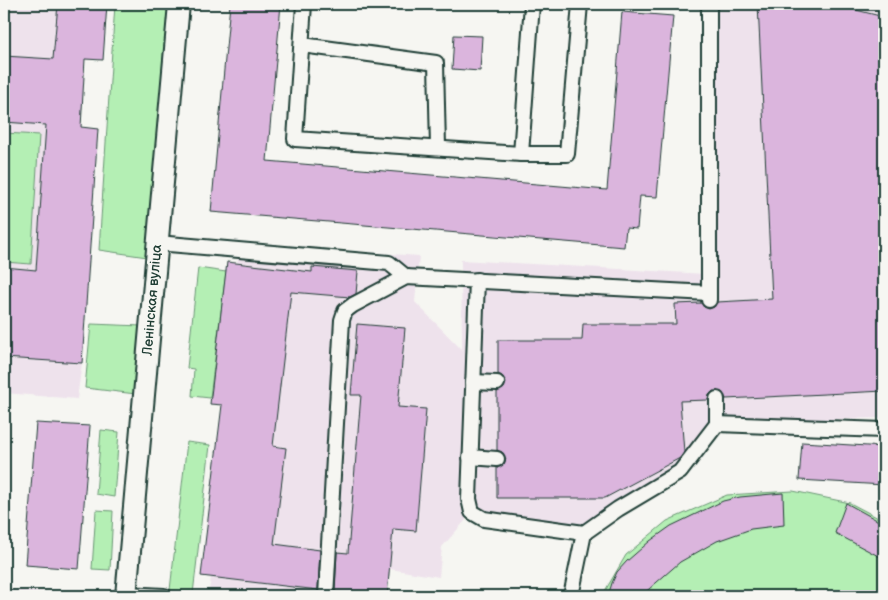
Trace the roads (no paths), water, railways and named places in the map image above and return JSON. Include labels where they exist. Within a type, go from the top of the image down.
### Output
[{"type":"street","name":"Ленінская вуліца","points":[[126,595],[179,4]]},
{"type":"lane","points":[[304,4],[295,139],[521,154],[567,154],[580,4]]},
{"type":"lane","points":[[521,154],[532,4]]},
{"type":"lane","points":[[326,596],[342,320],[345,311],[406,277],[477,280],[709,297],[708,4]]},
{"type":"lane","points":[[302,45],[436,63],[438,148]]},
{"type":"lane","points":[[157,244],[390,263],[406,277]]},
{"type":"lane","points":[[477,280],[469,500],[472,512],[484,519],[584,532],[680,472],[716,424],[717,400]]},
{"type":"lane","points":[[473,382],[498,383]]},
{"type":"lane","points":[[716,424],[884,430]]},
{"type":"lane","points":[[470,458],[497,459]]},
{"type":"lane","points":[[571,596],[584,532]]},
{"type":"lane","points":[[126,595],[164,596]]}]
